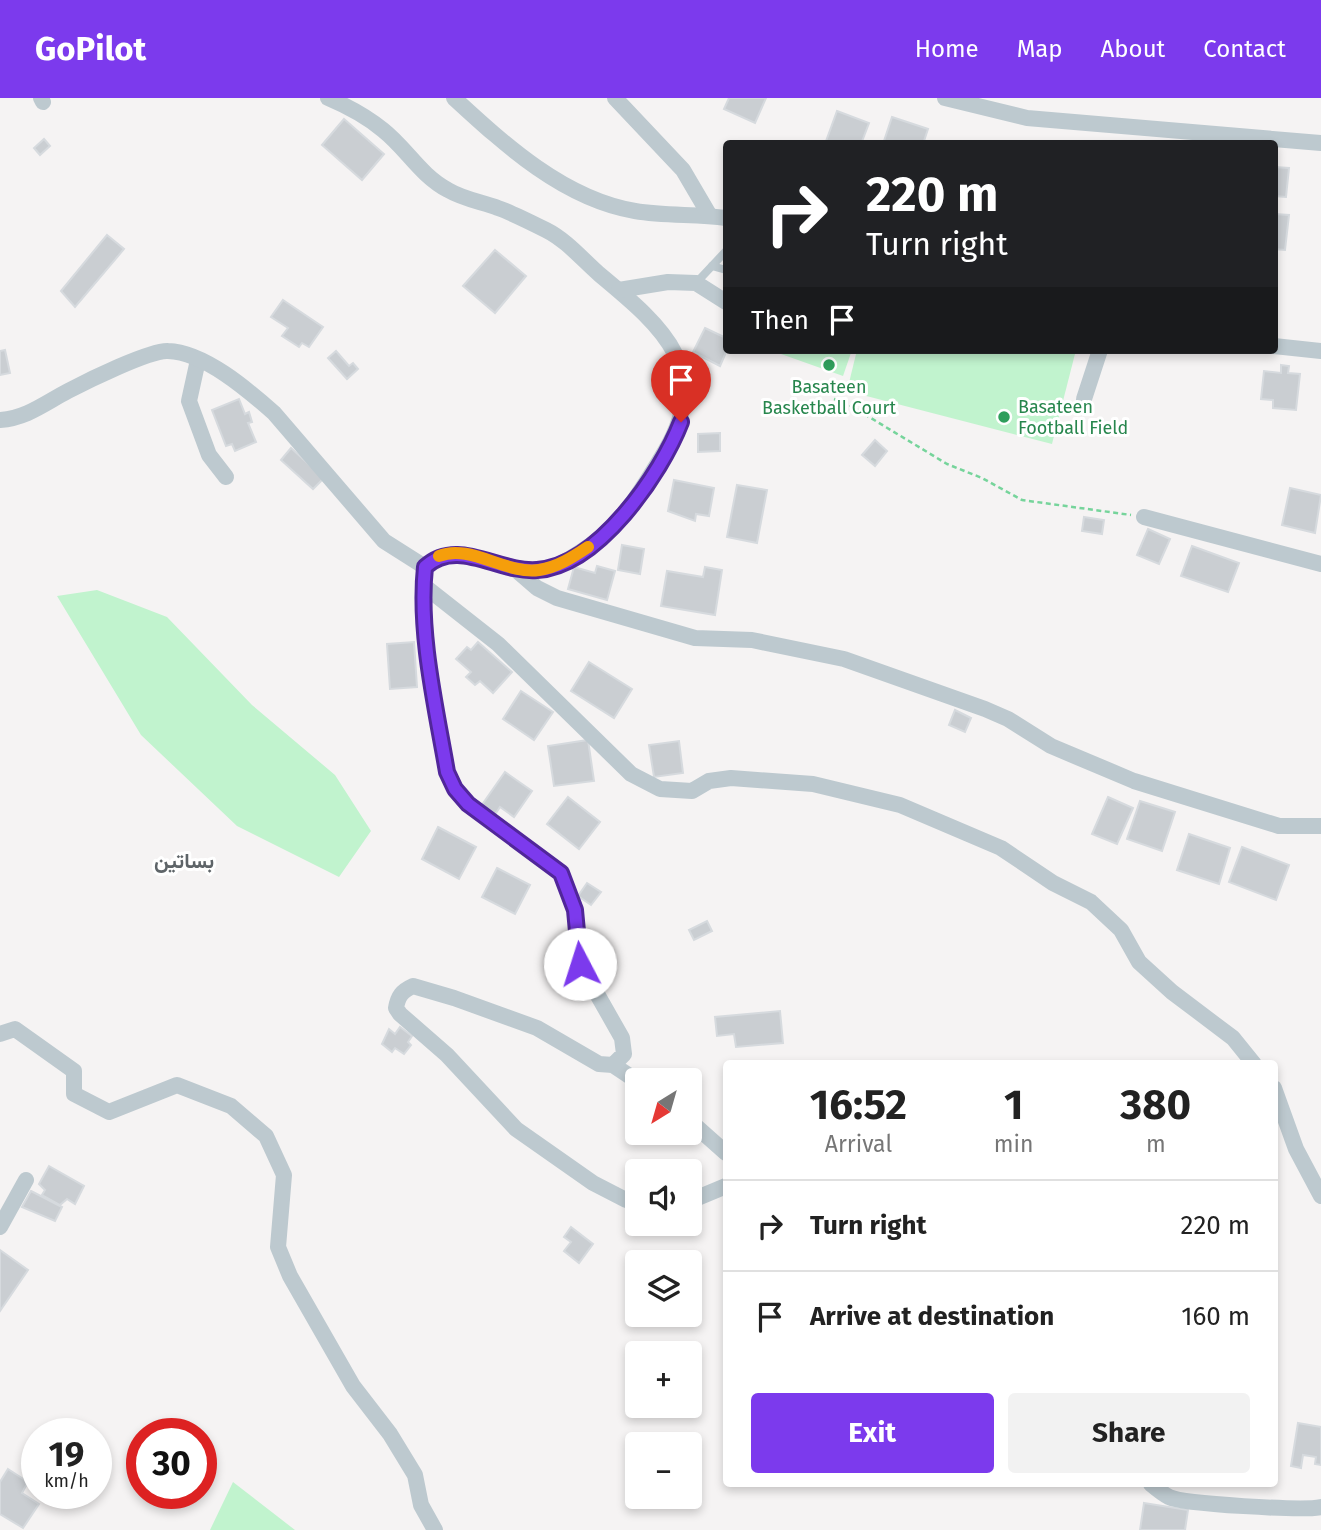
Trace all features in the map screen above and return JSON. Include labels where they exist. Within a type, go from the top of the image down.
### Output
[{"type":"street","points":[[328,98],[383,129],[425,176],[452,192],[503,209],[547,230],[648,316],[675,349],[684,396],[681,422],[645,485],[615,525],[563,563],[539,570],[516,569],[453,554],[435,558],[425,567],[423,585],[431,668],[447,772],[455,789],[468,804],[561,873],[575,910],[580,964],[622,1038],[624,1054],[613,1065]]},
{"type":"street","points":[[454,98],[532,163],[568,187],[612,206],[636,211],[718,217]]},
{"type":"street","points":[[615,98],[684,170],[718,217]]},
{"type":"street","points":[[945,98],[1027,118],[1321,143]]},
{"type":"street","points":[[1146,128],[1153,140]]},
{"type":"street","points":[[619,290],[668,282],[696,283],[723,300]]},
{"type":"street","points":[[1278,346],[1321,351]]},
{"type":"street","points":[[0,420],[27,415],[81,384],[156,353],[180,353],[198,360],[254,395],[274,413],[384,541],[425,567]]},
{"type":"street","points":[[1084,399],[1099,354]]},
{"type":"street","points":[[198,360],[188,401],[209,455],[226,477]]},
{"type":"street","points":[[1144,517],[1321,564]]},
{"type":"street","points":[[516,569],[537,588],[557,598],[695,638],[763,642],[844,659],[985,709],[1008,719],[1051,746],[1135,781],[1279,826],[1321,826]]},
{"type":"street","points":[[423,585],[498,644],[631,774],[660,789],[692,791],[709,781],[731,778],[813,784],[900,805],[1001,848],[1053,883],[1091,902],[1121,930],[1139,962],[1172,992],[1233,1038],[1251,1060]]},
{"type":"street","points":[[625,1073],[613,1065],[599,1064],[537,1028],[433,991],[412,986],[403,991],[397,999],[396,1008],[400,1014],[447,1055],[516,1129],[593,1183],[625,1199]]},
{"type":"street","points":[[0,1034],[15,1029],[39,1045],[74,1071],[75,1094],[109,1112],[177,1085],[230,1106],[266,1136],[284,1175],[278,1247],[290,1276],[353,1386],[390,1434],[415,1475],[421,1505],[435,1530]]},
{"type":"street","points":[[1278,1099],[1296,1149],[1321,1196]]},
{"type":"street","points":[[702,1132],[723,1150]]},
{"type":"street","points":[[0,1227],[26,1180]]},
{"type":"street","points":[[702,1196],[723,1187]]},
{"type":"street","points":[[1156,1487],[1170,1498],[1194,1502],[1275,1508],[1321,1507]]},
{"type":"lane","points":[[696,283],[723,254]]},
{"type":"lane","points":[[712,266],[723,269]]},
{"type":"path","points":[[834,399],[846,403],[947,464],[982,478],[1022,500],[1144,517]]},
{"type":"green space","name":"Basateen Basketball Court","points":[[781,354],[851,354],[843,376]]},
{"type":"green space","name":"Basateen Football Field","points":[[856,354],[1075,354],[1052,444],[847,391]]},
{"type":"green space","points":[[97,590],[167,617],[252,705],[335,775],[371,831],[339,877],[237,826],[141,735],[57,596]]},
{"type":"green space","points":[[233,1482],[295,1530],[210,1530]]},
{"type":"building","points":[[729,98],[766,98],[755,123],[724,109]]},
{"type":"building","points":[[837,111],[869,123],[863,140],[826,140]]},
{"type":"building","points":[[892,117],[928,129],[924,140],[884,140]]},
{"type":"building","points":[[344,119],[384,154],[362,180],[322,145]]},
{"type":"building","points":[[44,139],[50,146],[40,155],[34,148]]},
{"type":"building","points":[[1278,167],[1289,168],[1286,197],[1278,196]]},
{"type":"building","points":[[1278,214],[1289,215],[1285,250],[1278,249]]},
{"type":"building","points":[[107,235],[124,249],[75,307],[61,291]]},
{"type":"building","points":[[495,250],[526,276],[495,313],[463,286]]},
{"type":"building","points":[[283,300],[323,327],[309,347],[302,343],[299,347],[282,336],[288,328],[271,317]]},
{"type":"building","points":[[705,328],[723,337],[723,354],[725,354],[720,366],[693,352]]},
{"type":"building","points":[[5,350],[10,373],[0,375],[0,351]]},
{"type":"building","points":[[336,351],[349,366],[353,363],[358,369],[347,379],[328,358]]},
{"type":"building","points":[[1281,365],[1289,366],[1288,373],[1300,374],[1296,410],[1273,408],[1273,400],[1261,399],[1264,371],[1281,373]]},
{"type":"building","points":[[239,399],[245,414],[249,412],[252,422],[248,423],[256,442],[235,451],[232,444],[226,446],[212,410]]},
{"type":"building","points":[[720,433],[720,451],[698,452],[698,434]]},
{"type":"building","points":[[875,440],[887,451],[875,466],[862,455]]},
{"type":"building","points":[[291,448],[324,478],[313,489],[281,460]]},
{"type":"building","points":[[674,480],[714,488],[709,516],[696,514],[695,521],[668,511]]},
{"type":"building","points":[[737,485],[767,490],[757,543],[727,537]]},
{"type":"building","points":[[1290,488],[1321,495],[1315,533],[1282,525]]},
{"type":"building","points":[[1084,517],[1104,520],[1102,534],[1082,531]]},
{"type":"building","points":[[1148,529],[1170,539],[1159,564],[1137,555]]},
{"type":"building","points":[[622,545],[644,549],[640,574],[618,570]]},
{"type":"building","points":[[1192,546],[1239,563],[1228,592],[1181,576]]},
{"type":"building","points":[[597,566],[615,571],[607,600],[568,589],[574,567],[595,573]]},
{"type":"building","points":[[705,567],[722,570],[715,615],[661,606],[667,571],[703,577]]},
{"type":"building","points":[[414,642],[417,687],[390,689],[387,644]]},
{"type":"building","points":[[478,642],[512,672],[493,693],[480,681],[475,685],[466,677],[471,672],[456,659],[467,647],[471,650]]},
{"type":"building","points":[[589,662],[632,689],[614,718],[571,691]]},
{"type":"building","points":[[521,691],[553,712],[534,740],[503,719]]},
{"type":"building","points":[[955,710],[971,718],[965,732],[949,725]]},
{"type":"building","points":[[588,740],[594,781],[554,786],[548,746]]},
{"type":"building","points":[[679,741],[683,773],[654,777],[649,745]]},
{"type":"building","points":[[505,772],[532,791],[514,817],[500,807],[492,819],[479,809]]},
{"type":"building","points":[[568,797],[600,822],[579,849],[547,824]]},
{"type":"building","points":[[1108,797],[1133,808],[1117,844],[1092,834]]},
{"type":"building","points":[[1140,801],[1175,812],[1162,851],[1127,839]]},
{"type":"building","points":[[438,827],[476,847],[459,879],[422,859]]},
{"type":"building","points":[[1189,834],[1230,848],[1219,884],[1177,870]]},
{"type":"building","points":[[1242,847],[1289,865],[1276,900],[1229,882]]},
{"type":"building","points":[[497,868],[530,885],[515,914],[482,897]]},
{"type":"building","points":[[587,883],[601,892],[591,905],[578,896]]},
{"type":"building","points":[[707,921],[712,931],[694,940],[689,930]]},
{"type":"building","points":[[780,1011],[783,1043],[736,1047],[734,1034],[717,1036],[715,1017]]},
{"type":"building","points":[[400,1027],[412,1036],[408,1042],[411,1045],[404,1054],[395,1048],[392,1052],[382,1044],[389,1029],[395,1034]]},
{"type":"building","points":[[49,1166],[84,1186],[75,1204],[67,1199],[60,1205],[42,1195],[45,1190],[39,1184]]},
{"type":"building","points":[[31,1191],[62,1207],[55,1221],[22,1207]]},
{"type":"building","points":[[571,1227],[593,1244],[579,1263],[564,1251],[571,1242],[564,1237]]},
{"type":"building","points":[[0,1250],[28,1270],[0,1311]]},
{"type":"building","points":[[1298,1423],[1321,1427],[1321,1465],[1315,1464],[1316,1457],[1303,1455],[1301,1468],[1291,1466]]},
{"type":"building","points":[[8,1469],[21,1477],[21,1509],[36,1509],[23,1528],[0,1514],[0,1482]]},
{"type":"building","points":[[1144,1503],[1188,1510],[1185,1530],[1140,1530]]},
{"type":"slow traffic","points":[[439,556],[468,555],[497,565],[539,570],[563,563],[588,547]]},
{"type":"place","name":"Basateen Basketball Court","points":[[829,365]]},
{"type":"place","name":"Basateen Football Field","points":[[1004,417]]},
{"type":"district","name":"بساتين","points":[[184,861]]},
{"type":"route","points":[[580,964],[575,910],[561,873],[468,804],[455,789],[447,772],[429,654],[423,585],[425,567],[444,554],[468,555],[516,569],[539,570],[563,563],[600,539],[615,525],[645,485],[681,422]]}]
